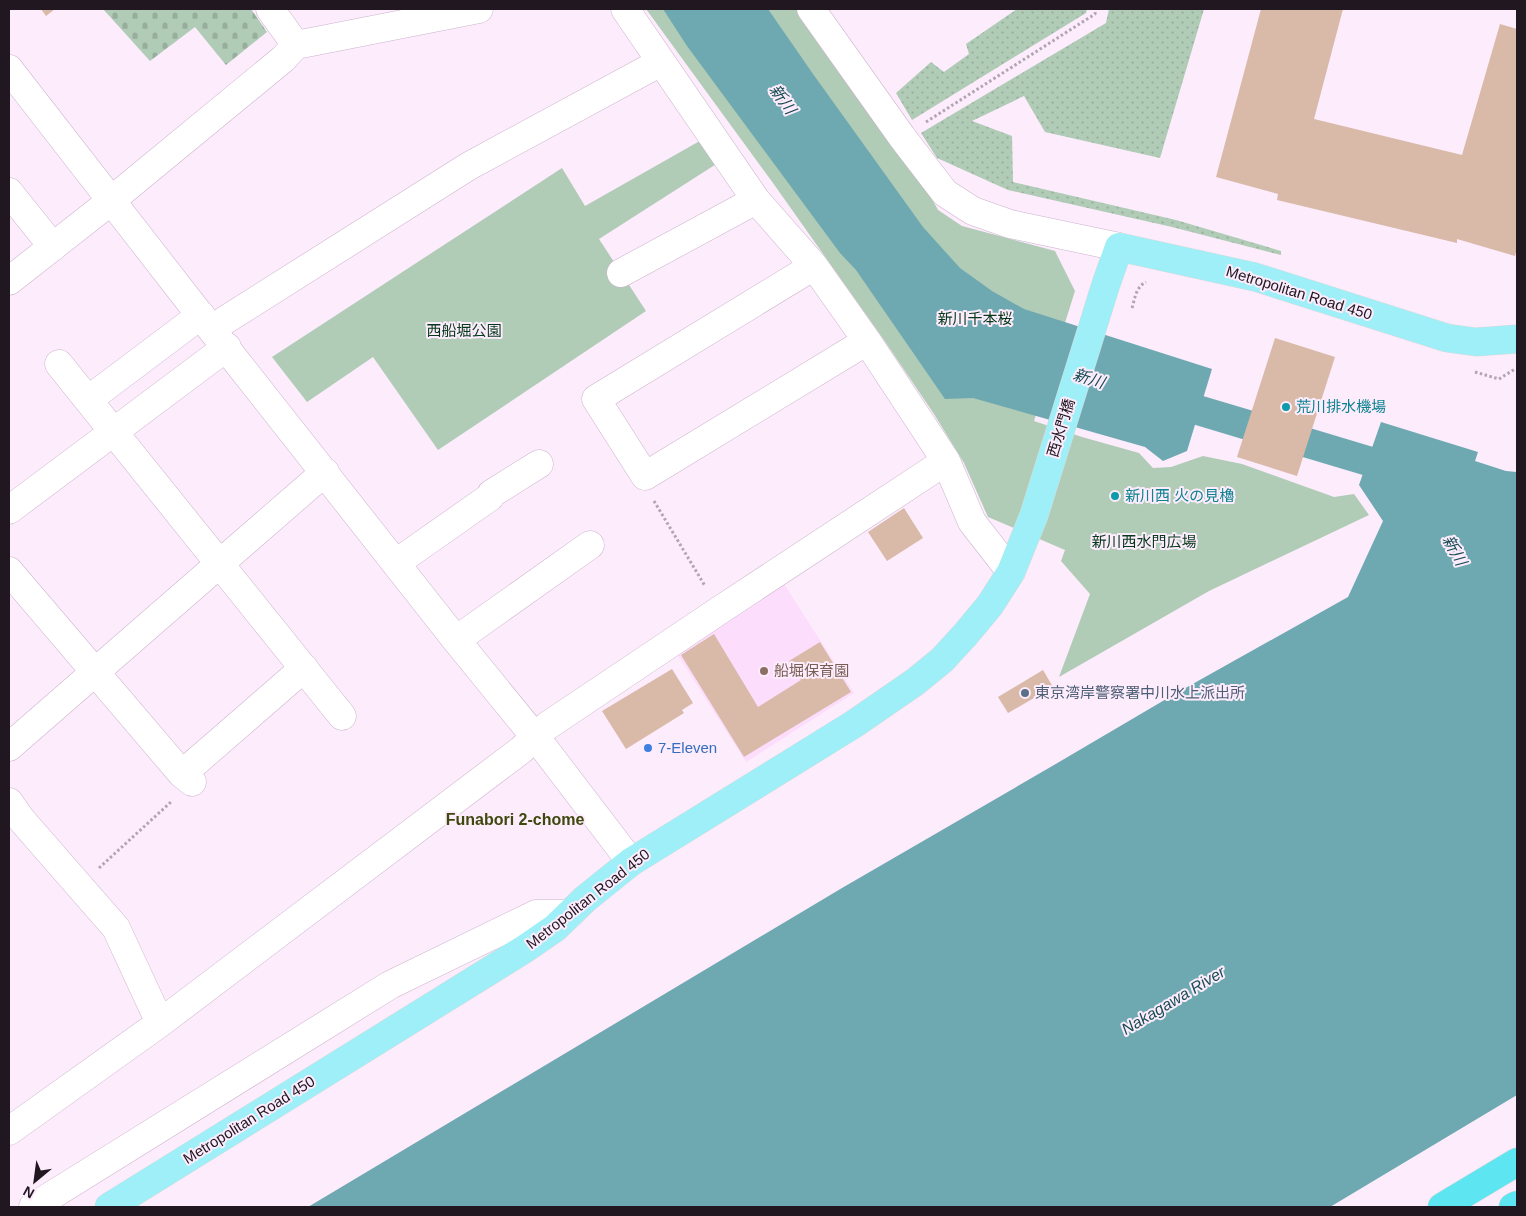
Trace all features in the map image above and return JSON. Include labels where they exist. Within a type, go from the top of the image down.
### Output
[{"type":"highway","points":[[1442,1207],[1517,1162]]},
{"type":"highway","points":[[1513,1207],[1517,1204]]},
{"type":"main road","name":"西水門橋","points":[[1034,515],[1118,247]]},
{"type":"main road","name":"Metropolitan Road 450","points":[[1118,247],[1255,277],[1447,338],[1476,342],[1517,339]]},
{"type":"main road","name":"Metropolitan Road 450","points":[[109,1207],[524,950],[555,928],[585,899],[631,862],[854,724],[915,682],[942,660],[990,605],[1011,572],[1034,515]]},
{"type":"street","points":[[270,9],[296,45]]},
{"type":"street","points":[[9,281],[283,59],[296,45],[479,9]]},
{"type":"street","points":[[625,9],[756,200],[814,266],[867,341],[946,461],[972,522],[1011,572]]},
{"type":"street","points":[[811,9],[902,137],[945,193],[973,211],[1010,224],[1118,247]]},
{"type":"street","points":[[88,400],[213,330],[469,166],[661,62]]},
{"type":"street","points":[[9,68],[456,640],[544,748],[631,862]]},
{"type":"street","points":[[9,192],[53,247]]},
{"type":"street","points":[[621,273],[756,200]]},
{"type":"street","points":[[814,266],[596,399],[645,476],[867,341]]},
{"type":"street","points":[[9,510],[114,432],[213,330]]},
{"type":"street","points":[[59,364],[342,716]]},
{"type":"street","points":[[9,1132],[160,1023],[513,756],[547,726],[946,461]]},
{"type":"street","points":[[396,563],[490,497],[491,494],[539,464]]},
{"type":"street","points":[[9,747],[325,472]]},
{"type":"street","points":[[456,640],[590,545]]},
{"type":"street","points":[[9,571],[187,778],[304,668]]},
{"type":"street","points":[[9,802],[20,818],[116,928],[160,1023]]},
{"type":"street","points":[[33,1207],[390,985],[536,914],[570,914]]},
{"type":"path","points":[[902,137],[1095,14],[1096,9]]},
{"type":"path","points":[[1500,379],[1517,367]]},
{"type":"path","points":[[645,476],[642,482],[720,610]]},
{"type":"path","points":[[79,886],[187,778]]},
{"type":"shaded area","name":"船堀保育園","points":[[782,581],[854,693],[746,762],[674,649]]},
{"type":"green space","points":[[103,9],[251,9],[267,32],[226,65],[195,27],[150,61]]},
{"type":"green space","name":"新川西水門広場","points":[[646,9],[808,9],[899,139],[938,210],[962,226],[1055,251],[1075,291],[1034,421],[1139,453],[1153,468],[1171,467],[1203,456],[1242,464],[1334,497],[1354,494],[1369,515],[1209,591],[1059,677],[1090,594],[1061,561],[1065,550],[988,517],[964,463],[934,414],[773,183]]},
{"type":"green space","points":[[1017,9],[1087,9],[1086,13],[912,120],[896,93],[931,62],[944,72],[969,54],[966,44]]},
{"type":"green space","points":[[1109,9],[1204,9],[1160,158],[1045,132],[1024,96],[972,121],[1012,136],[1013,182],[1176,220],[1281,251],[1281,255],[1172,227],[1008,190],[937,158],[921,133],[1106,23]]},
{"type":"green space","name":"西船堀公園","points":[[705,138],[721,161],[599,239],[646,311],[438,450],[373,357],[307,402],[272,357],[562,168],[585,206]]},
{"type":"water","name":"新川千本桜","points":[[663,9],[768,9],[923,227],[960,268],[992,291],[1024,309],[1212,369],[1187,451],[1163,461],[1145,447],[973,398],[945,399],[856,270],[840,253],[687,46]]},
{"type":"water","name":"Nakagawa River","points":[[1381,422],[1478,452],[1475,461],[1506,471],[1517,472],[1517,1095],[1330,1207],[308,1207],[842,888],[1173,695],[1348,597],[1383,521],[1359,485]]},
{"type":"building","points":[[41,9],[55,9],[46,16]]},
{"type":"building","points":[[1261,9],[1343,9],[1314,119],[1462,155],[1500,24],[1517,29],[1517,249],[1515,256],[1457,239],[1457,243],[1277,200],[1278,194],[1216,177]]},
{"type":"building","name":"荒川排水機場","points":[[1275,338],[1335,357],[1297,476],[1237,457]]},
{"type":"building","points":[[904,508],[923,538],[887,561],[868,532]]},
{"type":"building","points":[[714,634],[758,707],[801,680],[789,661],[820,642],[851,692],[744,757],[681,655]]},
{"type":"building","points":[[672,669],[693,703],[682,710],[684,713],[626,749],[602,711]]},
{"type":"building","points":[[1043,670],[1053,687],[1008,713],[998,697]]},
{"type":"waterway","name":"新川","points":[[1161,399],[1368,461],[1396,471],[1403,478]]},
{"type":"place","name":"荒川排水機場","points":[[1286,407]]},
{"type":"place","name":"新川西 火の見櫓","points":[[1115,496]]},
{"type":"place","name":"船堀保育園","points":[[764,671]]},
{"type":"place","name":"東京湾岸警察署中川水上派出所","points":[[1025,693]]},
{"type":"place","name":"7-Eleven","points":[[648,748]]},
{"type":"district","name":"Funabori 2-chome","points":[[515,819]]}]
